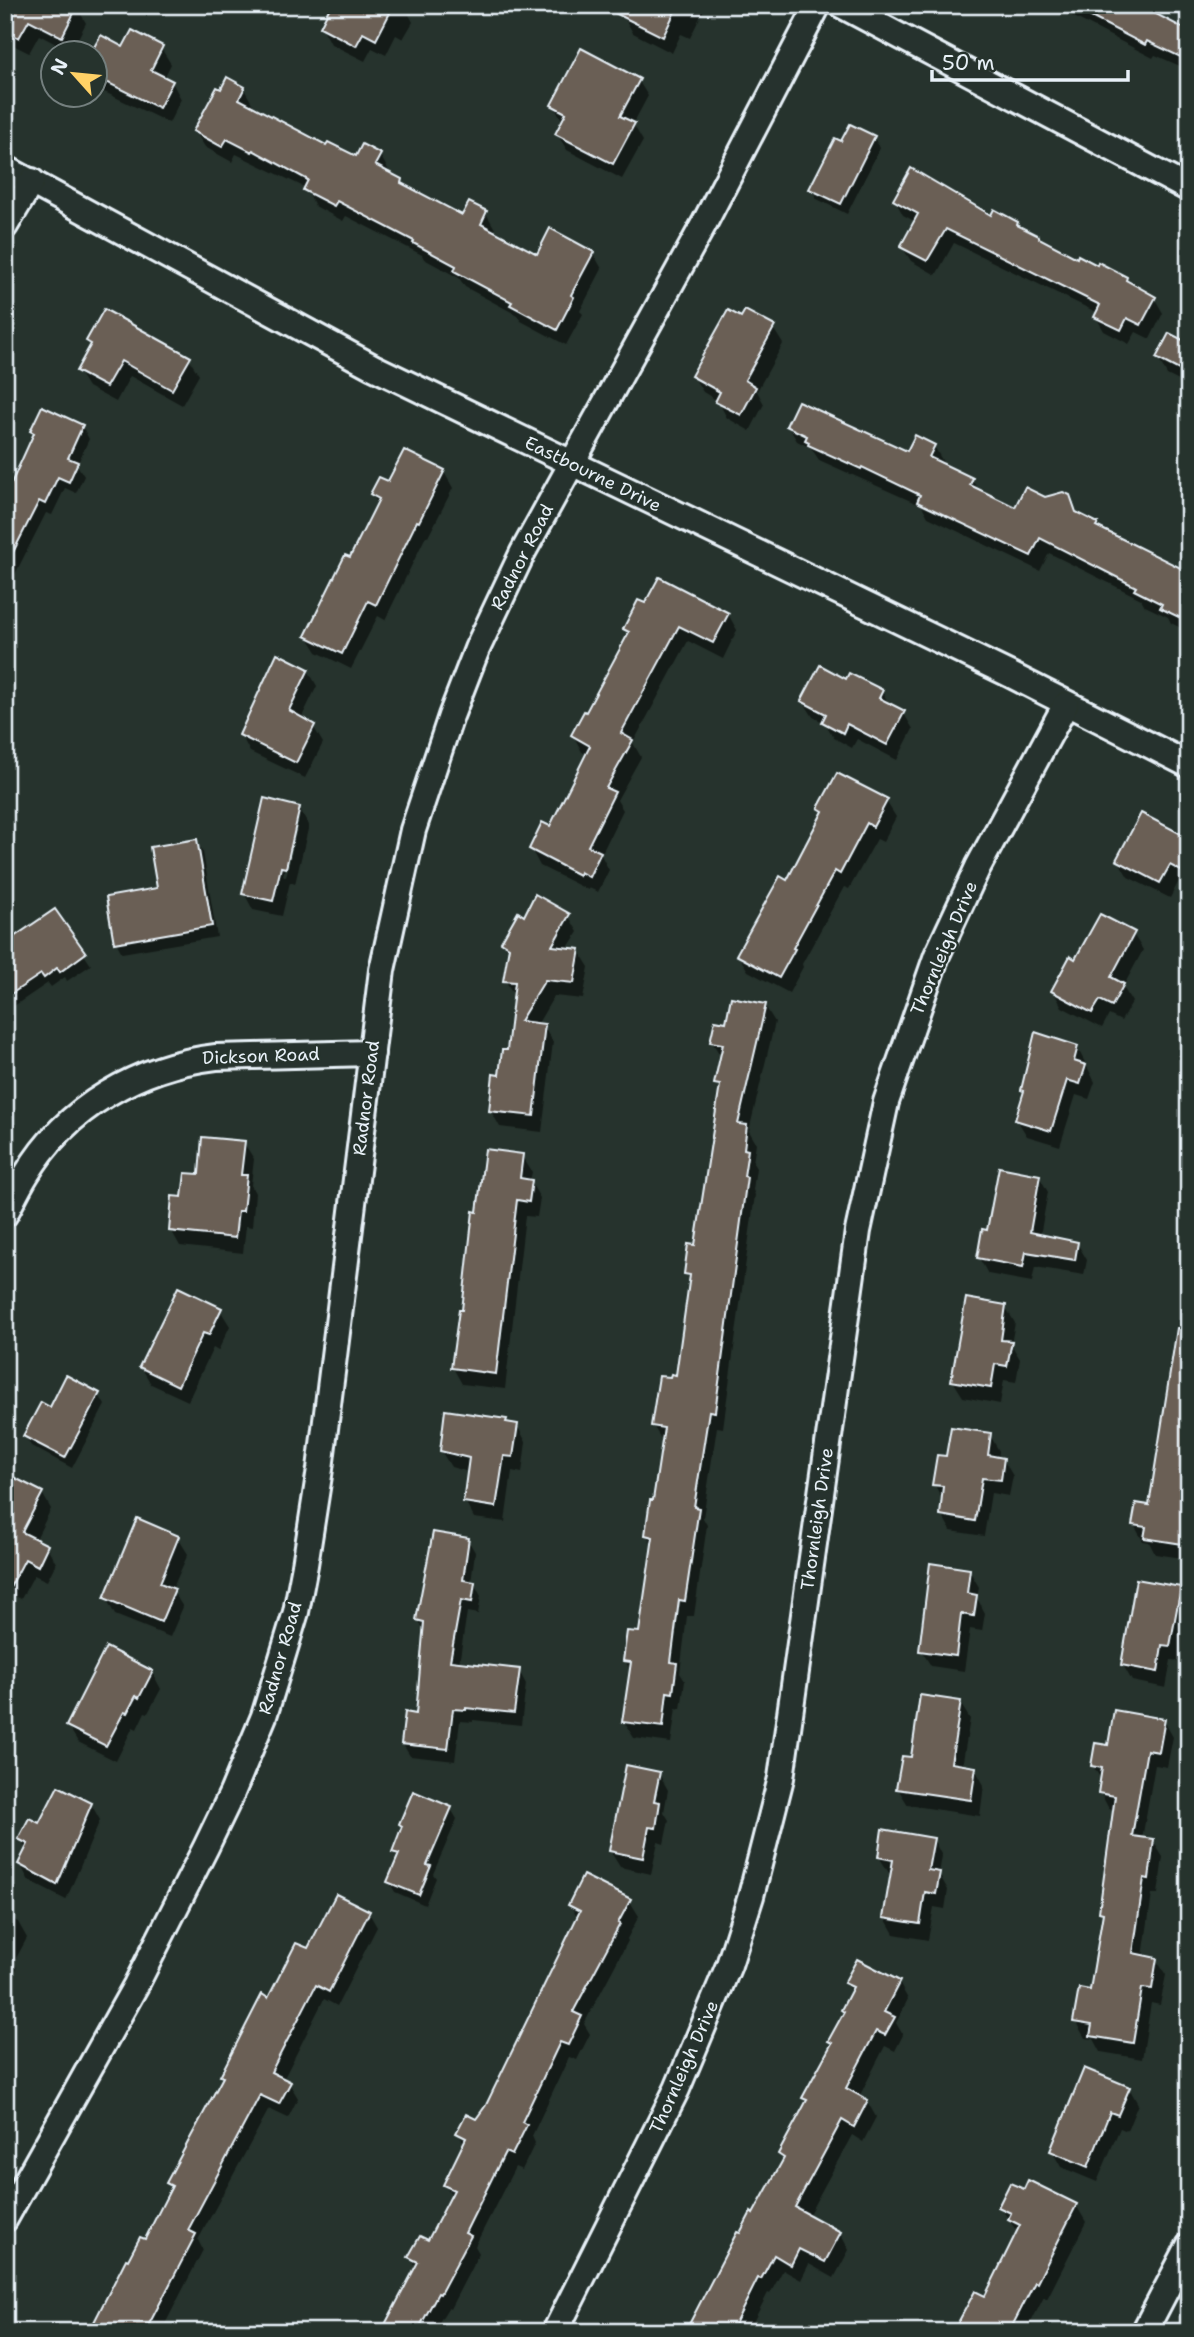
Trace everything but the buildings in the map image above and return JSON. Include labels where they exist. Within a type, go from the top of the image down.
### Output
[{"type":"street","name":"Radnor Road","points":[[5,2218],[136,1985],[232,1793],[264,1716],[296,1612],[320,1469],[382,970],[404,864],[451,716],[492,617],[523,552],[705,222],[818,5]]},
{"type":"street","points":[[841,5],[1189,189]]},
{"type":"street","name":"Eastbourne Drive","points":[[5,168],[373,368],[1189,765]]},
{"type":"street","points":[[5,226],[32,181]]},
{"type":"street","name":"Thornleigh Drive","points":[[555,2332],[682,2078],[729,1965],[751,1896],[780,1778],[858,1231],[886,1102],[937,955],[978,867],[1066,704]]},
{"type":"street","name":"Dickson Road","points":[[5,1214],[26,1174],[65,1126],[115,1089],[148,1072],[190,1060],[234,1055],[372,1053]]},
{"type":"street","points":[[1144,2332],[1189,2246]]}]
